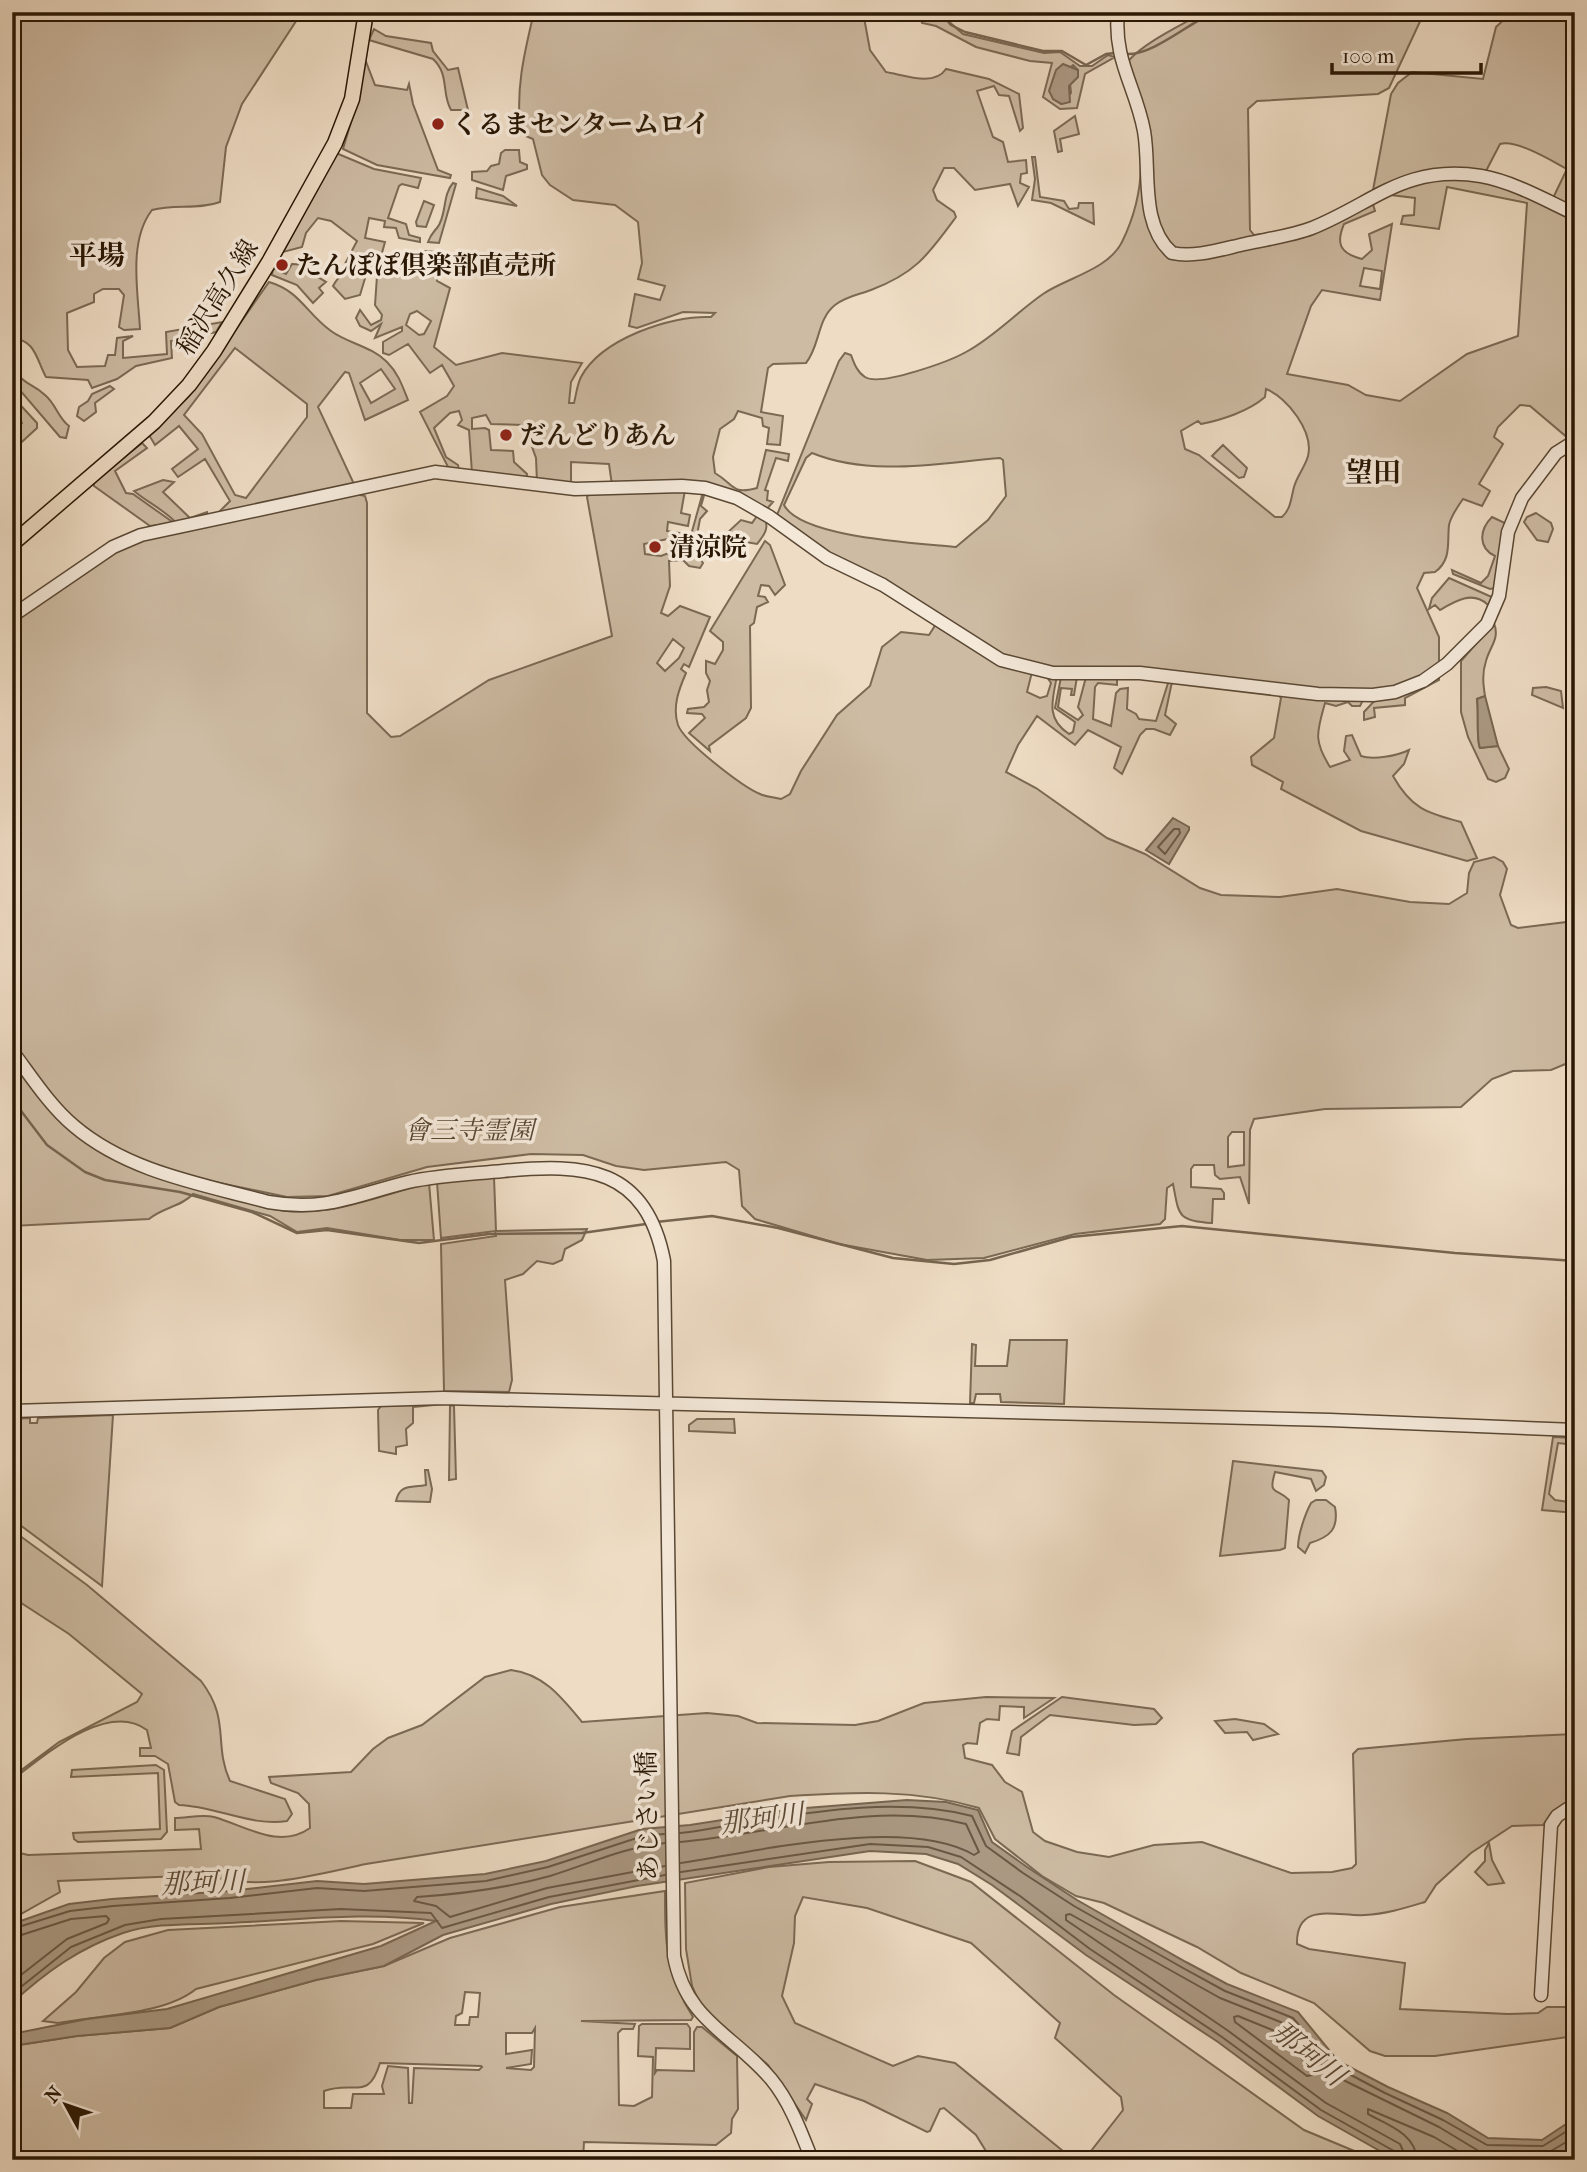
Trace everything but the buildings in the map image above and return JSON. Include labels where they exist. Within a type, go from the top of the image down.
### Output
[{"type":"main road","name":"稲沢高久線","points":[[12,544],[154,422],[189,385],[214,351],[276,250],[335,143],[352,99],[366,12]]},
{"type":"street","points":[[1118,12],[1117,48],[1144,134],[1149,201],[1157,234],[1172,253],[1195,254],[1298,233],[1392,186],[1418,178],[1457,174],[1482,176],[1513,185],[1575,214]]},
{"type":"street","points":[[12,616],[113,547],[141,534],[444,471],[575,489],[682,486],[723,493],[770,517],[827,558],[883,585],[1001,660],[1030,669],[1053,673],[1140,673],[1318,694],[1373,695],[1395,692],[1423,681],[1447,664],[1488,624],[1499,596],[1508,532],[1522,498],[1556,453],[1575,441]]},
{"type":"street","name":"あじさい橋","points":[[12,1051],[51,1104],[96,1143],[125,1160],[268,1202],[290,1206],[328,1205],[431,1178],[539,1167],[590,1170],[619,1182],[645,1207],[660,1242],[664,1261],[671,1921],[676,1971],[686,1996],[700,2015],[760,2067],[778,2088],[812,2160]]},
{"type":"street","points":[[12,1411],[441,1398],[666,1406],[1069,1413],[1575,1430]]},
{"type":"street","points":[[1541,1995],[1551,1825],[1557,1816],[1575,1804]]},
{"type":"green space","points":[[12,12],[302,12],[242,104],[226,147],[220,202],[152,210],[145,222],[140,236],[136,267],[140,329],[124,330],[119,327],[124,295],[119,289],[103,289],[94,294],[94,302],[67,313],[68,350],[77,367],[105,366],[108,355],[115,355],[117,338],[133,336],[123,341],[123,358],[167,354],[166,332],[222,322],[216,332],[171,341],[172,358],[136,366],[117,379],[92,388],[88,380],[46,377],[30,346],[26,342],[12,339]]},
{"type":"green space","points":[[534,12],[863,12],[870,50],[886,72],[926,79],[941,74],[946,69],[989,79],[1019,94],[1023,128],[1020,131],[1009,96],[999,95],[994,86],[977,91],[993,137],[1003,142],[1008,162],[1026,160],[1027,173],[1021,174],[1020,183],[1029,187],[1018,206],[1010,184],[975,190],[954,168],[944,168],[933,190],[937,200],[954,212],[956,217],[929,252],[899,277],[835,305],[825,318],[806,363],[773,364],[768,368],[761,412],[783,416],[780,445],[767,444],[769,428],[763,426],[762,418],[738,411],[734,419],[720,429],[713,457],[715,473],[734,488],[757,488],[766,450],[789,454],[788,461],[776,458],[765,490],[768,491],[767,500],[773,502],[766,510],[746,497],[612,485],[609,464],[571,462],[571,483],[537,482],[536,458],[524,425],[491,424],[486,415],[472,418],[472,429],[489,430],[491,450],[513,451],[514,462],[527,474],[526,481],[472,473],[469,430],[458,425],[462,420],[459,411],[450,413],[434,428],[446,457],[458,465],[459,470],[448,467],[420,412],[447,396],[454,386],[442,365],[430,373],[408,344],[389,355],[383,353],[383,342],[402,331],[402,327],[375,338],[381,324],[371,331],[360,326],[356,318],[360,310],[371,325],[381,320],[382,315],[375,305],[377,276],[366,275],[360,295],[345,299],[333,286],[348,270],[367,264],[388,265],[410,274],[420,269],[424,251],[437,252],[437,281],[450,288],[434,347],[456,365],[502,353],[582,363],[571,382],[569,403],[574,403],[581,377],[591,363],[620,341],[658,325],[695,317],[711,317],[715,313],[683,312],[637,328],[629,326],[635,294],[660,300],[665,286],[638,279],[642,263],[638,222],[615,205],[573,200],[550,185],[542,175],[533,139],[521,134],[519,103],[522,73]],"holes":[[[417,311],[431,321],[424,334],[419,335],[406,325],[410,314]]]},
{"type":"green space","points":[[919,12],[938,12],[963,34],[1044,53],[1060,52],[1080,66],[1092,66],[1108,55],[1115,57],[1085,74],[1077,108],[1060,109],[1043,97],[1052,63],[1030,61],[976,47],[936,26],[922,23]],"holes":[[[1073,65],[1078,70],[1077,77],[1070,83],[1071,93],[1061,104],[1053,99],[1053,82]]]},
{"type":"green space","name":"會三寺霊園","points":[[1205,12],[1447,12],[1445,15],[1423,15],[1389,88],[1378,94],[1257,101],[1248,109],[1250,230],[1254,235],[1290,231],[1372,201],[1375,211],[1344,224],[1340,237],[1341,246],[1348,254],[1362,259],[1372,250],[1369,234],[1392,224],[1380,300],[1322,290],[1311,306],[1287,374],[1348,385],[1366,395],[1400,401],[1467,354],[1518,336],[1527,203],[1447,187],[1439,229],[1401,224],[1403,216],[1414,215],[1415,198],[1382,194],[1419,180],[1482,179],[1575,216],[1575,444],[1530,406],[1520,405],[1498,427],[1494,437],[1503,444],[1479,484],[1490,491],[1482,506],[1463,499],[1449,525],[1448,550],[1444,562],[1435,572],[1424,573],[1417,588],[1439,637],[1439,662],[1422,679],[1363,700],[1360,706],[1352,706],[1348,702],[1336,706],[1325,703],[1319,729],[1321,750],[1330,767],[1350,760],[1344,751],[1346,736],[1352,735],[1361,756],[1385,757],[1409,750],[1404,764],[1393,776],[1406,795],[1421,808],[1461,822],[1477,858],[1467,861],[1361,831],[1281,789],[1283,782],[1252,765],[1251,757],[1274,738],[1281,698],[1272,687],[1033,668],[1027,692],[1040,698],[1047,696],[1051,683],[1047,677],[1057,676],[1052,709],[1057,722],[1069,734],[1073,732],[1075,722],[1055,708],[1061,677],[1077,677],[1074,695],[1071,695],[1072,689],[1061,688],[1058,707],[1078,720],[1083,715],[1078,707],[1086,677],[1117,677],[1117,685],[1098,683],[1095,687],[1093,719],[1111,726],[1116,693],[1120,689],[1128,688],[1127,709],[1139,719],[1156,721],[1169,680],[1172,682],[1165,715],[1176,724],[1170,735],[1146,729],[1140,735],[1122,774],[1114,768],[1121,747],[1088,730],[1075,745],[1037,716],[1018,745],[1006,772],[1036,788],[1107,838],[1145,854],[1200,888],[1221,895],[1280,897],[1337,889],[1410,902],[1449,904],[1467,893],[1469,873],[1474,862],[1494,857],[1503,862],[1507,869],[1500,895],[1511,925],[1518,928],[1575,921],[1575,1060],[1551,1070],[1513,1071],[1492,1079],[1461,1107],[1325,1109],[1254,1119],[1250,1130],[1249,1204],[1240,1177],[1220,1179],[1215,1175],[1214,1165],[1194,1165],[1191,1169],[1191,1187],[1221,1189],[1224,1193],[1224,1199],[1213,1199],[1212,1223],[1192,1220],[1182,1214],[1173,1184],[1167,1188],[1165,1219],[1160,1224],[1075,1234],[984,1258],[927,1260],[839,1244],[755,1219],[742,1206],[739,1170],[726,1162],[644,1170],[616,1166],[583,1155],[531,1154],[427,1167],[328,1196],[287,1197],[210,1181],[261,1206],[289,1211],[350,1205],[429,1183],[434,1240],[400,1240],[327,1228],[297,1232],[270,1216],[193,1194],[149,1219],[12,1226],[12,621],[129,542],[356,494],[365,496],[367,713],[391,737],[400,736],[489,680],[612,636],[587,497],[590,493],[685,490],[681,513],[690,515],[688,526],[668,522],[667,531],[691,535],[705,492],[701,506],[707,511],[700,519],[694,551],[703,563],[700,568],[689,566],[683,560],[669,561],[670,586],[661,613],[668,616],[680,606],[710,617],[689,667],[684,664],[681,669],[686,673],[676,705],[676,718],[691,742],[728,774],[760,794],[781,799],[790,794],[801,771],[837,715],[870,686],[882,647],[901,632],[929,635],[941,616],[829,555],[777,515],[839,361],[845,353],[851,355],[856,367],[865,377],[885,379],[946,361],[976,346],[1052,288],[1097,267],[1116,252],[1132,218],[1140,175],[1138,133],[1126,65],[1150,43]],"holes":[[[1364,268],[1382,271],[1380,289],[1360,286]],[[1266,389],[1274,393],[1297,416],[1307,437],[1308,456],[1295,483],[1289,507],[1282,517],[1275,517],[1199,455],[1185,449],[1181,431],[1198,421],[1201,424],[1226,417],[1265,397]],[[812,453],[858,465],[881,466],[929,465],[1000,458],[1003,460],[1006,496],[988,520],[956,547],[890,541],[836,532],[795,516],[784,505],[806,458]],[[672,538],[680,541],[677,550],[661,556],[645,554],[644,544]],[[673,639],[684,648],[679,658],[665,671],[657,663]],[[1232,1132],[1244,1132],[1244,1165],[1228,1167],[1228,1137]]]},
{"type":"green space","points":[[1512,12],[1575,12],[1575,209],[1553,198],[1567,169],[1534,152],[1507,143],[1500,144],[1486,171],[1398,179],[1373,190],[1391,94],[1398,83],[1412,72],[1483,79],[1496,27]]},
{"type":"green space","points":[[374,29],[386,36],[431,43],[433,51],[448,70],[458,68],[468,110],[451,110],[442,71],[433,59],[369,40]]},
{"type":"green space","points":[[365,59],[375,85],[407,90],[409,84],[413,104],[438,170],[451,175],[450,178],[377,165],[343,149],[359,95]]},
{"type":"green space","points":[[1075,116],[1079,134],[1060,139],[1062,151],[1058,152],[1054,131]]},
{"type":"green space","points":[[505,150],[519,150],[520,162],[527,165],[527,169],[506,176],[503,190],[472,180],[472,172],[487,171],[491,166],[499,164],[501,153]]},
{"type":"green space","points":[[336,153],[374,169],[421,178],[418,188],[402,184],[399,186],[388,218],[406,224],[409,235],[420,238],[420,242],[399,238],[396,228],[384,227],[385,221],[369,218],[365,238],[385,242],[380,260],[363,259],[345,264],[357,241],[331,221],[318,218],[306,233],[302,247],[283,252]]},
{"type":"green space","points":[[1032,157],[1035,157],[1040,197],[1064,201],[1069,209],[1078,208],[1079,203],[1093,203],[1094,224],[1051,203],[1032,200],[1035,179]]},
{"type":"green space","points":[[453,183],[456,184],[439,243],[428,242],[440,223],[447,193]]},
{"type":"green space","points":[[477,188],[503,196],[517,206],[476,198]]},
{"type":"green space","points":[[424,201],[434,205],[426,227],[417,226],[416,222]]},
{"type":"green space","points":[[292,264],[308,265],[308,271],[326,282],[319,288],[323,293],[313,303],[297,285],[272,275],[273,268],[286,274]]},
{"type":"green space","points":[[269,282],[296,297],[331,331],[381,357],[397,375],[408,400],[365,420],[349,373],[345,372],[318,407],[354,484],[218,513],[230,501],[205,459],[178,477],[172,469],[198,449],[179,426],[155,445],[149,435],[189,396]],"holes":[[[235,348],[307,404],[307,417],[246,498],[235,495],[202,434],[184,415]],[[381,369],[395,389],[371,403],[360,383]]]},
{"type":"green space","points":[[12,365],[24,380],[52,403],[69,426],[66,438],[60,437],[12,381]]},
{"type":"green space","points":[[110,386],[114,389],[95,403],[96,412],[84,421],[77,416],[79,407],[88,401],[92,394]]},
{"type":"green space","points":[[12,396],[37,423],[37,428],[12,451],[12,437],[22,423],[12,408]]},
{"type":"green space","points":[[142,443],[147,448],[115,471],[126,493],[133,494],[174,523],[150,526],[94,486],[94,481]]},
{"type":"green space","points":[[1223,445],[1247,468],[1244,477],[1239,478],[1212,456]]},
{"type":"green space","points":[[163,480],[174,482],[163,492],[190,518],[207,512],[208,518],[177,524],[134,491]]},
{"type":"green space","points":[[1536,513],[1551,523],[1553,529],[1548,542],[1537,540],[1524,522],[1527,517]]},
{"type":"green space","points":[[757,516],[764,517],[766,521],[764,534],[757,544],[746,542],[736,557],[699,542],[701,539],[721,546],[727,533],[741,520],[752,523]]},
{"type":"green space","points":[[1492,517],[1507,524],[1495,588],[1490,589],[1453,574],[1452,570],[1481,583],[1488,576],[1495,556],[1489,553],[1482,538]]},
{"type":"green space","points":[[765,541],[770,545],[785,585],[775,595],[769,586],[761,585],[758,596],[765,597],[768,602],[757,607],[754,623],[750,626],[751,708],[746,718],[709,746],[710,751],[689,733],[705,718],[702,714],[687,713],[688,709],[704,707],[709,702],[707,690],[710,681],[706,673],[706,661],[715,664],[723,650],[723,642],[710,631]]},
{"type":"green space","points":[[1449,578],[1494,598],[1487,611],[1488,605],[1476,598],[1464,598],[1440,610],[1435,605],[1429,609],[1432,598]]},
{"type":"green space","points":[[1494,623],[1495,638],[1484,670],[1485,696],[1477,699],[1480,748],[1498,746],[1509,769],[1505,778],[1496,782],[1488,779],[1468,737],[1461,712],[1461,661]]},
{"type":"green space","points":[[1439,676],[1439,680],[1405,698],[1405,705],[1374,708],[1375,717],[1364,720],[1364,712],[1377,698]]},
{"type":"green space","points":[[1546,687],[1561,691],[1563,708],[1532,695],[1533,688]]},
{"type":"green space","points":[[494,1177],[496,1231],[587,1229],[582,1240],[565,1249],[562,1260],[553,1264],[537,1261],[523,1274],[505,1280],[512,1380],[509,1392],[444,1391],[441,1244],[496,1236],[495,1231],[441,1238],[437,1182]]},
{"type":"green space","points":[[1010,1340],[1067,1340],[1064,1404],[1001,1402],[1000,1394],[976,1394],[974,1403],[970,1403],[972,1344],[976,1345],[975,1366],[1007,1366]]},
{"type":"green space","points":[[444,1404],[413,1407],[413,1423],[406,1429],[407,1445],[396,1447],[396,1454],[379,1451],[378,1410],[381,1406]]},
{"type":"green space","points":[[450,1405],[454,1406],[456,1479],[449,1480]]},
{"type":"green space","points":[[113,1415],[102,1586],[12,1519],[12,1419],[30,1418],[30,1423],[37,1423],[38,1418]]},
{"type":"green space","points":[[697,1419],[734,1419],[735,1433],[689,1431],[689,1425]]},
{"type":"green space","points":[[1553,1437],[1575,1438],[1575,1445],[1558,1443],[1549,1494],[1555,1500],[1569,1502],[1575,1496],[1575,1513],[1542,1510]]},
{"type":"green space","points":[[1233,1461],[1322,1471],[1326,1477],[1324,1485],[1316,1491],[1311,1479],[1275,1472],[1272,1485],[1274,1490],[1289,1500],[1285,1548],[1220,1556]]},
{"type":"green space","points":[[425,1470],[428,1470],[432,1489],[430,1502],[396,1501],[400,1491],[426,1485]]},
{"type":"green space","points":[[1326,1500],[1335,1507],[1336,1521],[1332,1531],[1310,1543],[1305,1553],[1298,1547],[1299,1537],[1311,1503]]},
{"type":"green space","points":[[12,1530],[87,1585],[201,1681],[216,1708],[225,1768],[230,1781],[285,1799],[292,1814],[287,1821],[260,1821],[179,1805],[175,1802],[168,1764],[155,1756],[140,1756],[140,1748],[151,1748],[147,1730],[131,1723],[114,1722],[95,1726],[76,1735],[12,1780],[12,1777],[59,1742],[137,1702],[142,1694],[69,1634],[12,1597]]},
{"type":"green space","points":[[511,1670],[523,1672],[543,1682],[582,1722],[707,1713],[738,1716],[757,1723],[855,1725],[878,1721],[924,1703],[986,1697],[1054,1698],[1024,1718],[1024,1707],[1000,1706],[999,1720],[987,1719],[980,1723],[977,1744],[963,1745],[965,1758],[992,1765],[1005,1782],[1022,1792],[1033,1832],[1045,1841],[1077,1852],[1109,1857],[1154,1845],[1202,1842],[1291,1873],[1332,1872],[1352,1868],[1356,1864],[1353,1754],[1358,1749],[1467,1739],[1575,1734],[1575,1813],[1554,1812],[1543,1825],[1512,1826],[1471,1853],[1436,1885],[1425,1902],[1373,1914],[1331,1913],[1311,1916],[1303,1921],[1297,1944],[1309,1949],[1405,1963],[1400,2009],[1508,2014],[1538,2013],[1547,2007],[1575,2007],[1575,2036],[1435,2056],[1385,2056],[1370,2051],[1314,2003],[1241,1973],[1197,1947],[1104,1903],[1076,1896],[1042,1876],[995,1839],[979,1808],[932,1798],[885,1793],[790,1796],[366,1864],[286,1880],[246,1882],[207,1875],[58,1881],[60,1892],[12,1919],[12,1851],[28,1855],[201,1849],[199,1829],[175,1830],[175,1818],[200,1816],[214,1817],[274,1837],[298,1834],[310,1828],[309,1804],[298,1793],[271,1783],[269,1777],[351,1772],[388,1738],[422,1725],[485,1677]]},
{"type":"green space","points":[[1062,1697],[1154,1709],[1162,1718],[1156,1724],[1134,1725],[1050,1715],[1021,1737],[1019,1755],[1007,1753],[1012,1731]]},
{"type":"green space","points":[[1235,1719],[1264,1724],[1278,1734],[1253,1740],[1247,1732],[1225,1733],[1215,1721]]},
{"type":"green space","points":[[156,1765],[164,1770],[167,1832],[161,1839],[78,1842],[74,1839],[73,1833],[160,1829],[158,1773],[71,1777],[72,1770]]},
{"type":"green space","points":[[1489,1843],[1492,1860],[1504,1883],[1488,1885],[1475,1872],[1485,1861],[1485,1850]]},
{"type":"green space","points":[[915,1861],[971,1882],[1114,1995],[1304,2130],[1376,2160],[1084,2160],[1123,2110],[1121,2097],[1055,2038],[1060,2023],[971,1943],[867,1908],[803,1897],[795,1916],[794,1943],[782,1996],[795,2023],[893,2066],[918,2056],[955,2063],[1074,2160],[997,2160],[989,2156],[976,2135],[944,2108],[940,2109],[930,2131],[927,2132],[864,2101],[815,2084],[807,2099],[812,2104],[806,2120],[768,2065],[702,2008],[692,1986],[686,1949],[685,1883],[769,1867],[829,1862]]},
{"type":"green space","points":[[665,1891],[668,1956],[677,1986],[693,2017],[691,2020],[581,2021],[635,2024],[633,2029],[622,2029],[618,2033],[619,2105],[634,2106],[652,2097],[653,2057],[638,2056],[639,2026],[642,2024],[687,2024],[690,2028],[690,2049],[656,2048],[655,2073],[657,2070],[694,2071],[694,2032],[697,2027],[702,2027],[737,2056],[738,2109],[732,2119],[731,2133],[716,2145],[584,2142],[583,2160],[12,2160],[12,2046],[77,2036],[170,2028],[219,2007],[316,1980],[384,1966],[450,1938],[560,1907]],"holes":[[[465,1992],[480,1993],[478,2017],[470,2017],[469,2025],[455,2025],[456,2016],[462,2013]],[[535,2028],[534,2067],[531,2070],[506,2068],[531,2064],[532,2050],[506,2054],[506,2033],[532,2033]],[[380,2063],[482,2067],[479,2070],[414,2068],[412,2103],[409,2103],[408,2068],[388,2066],[382,2086],[384,2094],[353,2094],[351,2108],[324,2108],[324,2091],[359,2088],[371,2082]]]},
{"type":"green space","points":[[341,1921],[424,1923],[373,1944],[196,1989],[183,1998],[149,2009],[58,2023],[43,2021],[76,1992],[104,1958],[125,1942],[168,1930]]},
{"type":"water","points":[[1063,64],[1078,70],[1078,77],[1069,86],[1070,102],[1062,104],[1053,99],[1049,91],[1056,70]]},
{"type":"water","points":[[1485,696],[1498,746],[1480,748],[1477,699]]},
{"type":"water","points":[[1173,818],[1189,827],[1189,830],[1169,864],[1146,850]]},
{"type":"water","name":"那珂川","points":[[907,1800],[946,1802],[978,1810],[992,1842],[1077,1900],[1227,1984],[1298,2012],[1338,2061],[1447,2113],[1488,2138],[1542,2140],[1575,2118],[1575,2160],[1396,2160],[1318,2116],[1218,2042],[1086,1955],[992,1885],[958,1864],[926,1854],[870,1851],[637,1886],[551,1904],[443,1935],[384,1966],[316,1980],[219,2007],[170,2028],[77,2036],[12,2046],[12,2034],[87,2019],[167,2009],[381,1946],[436,1921],[332,1917],[136,1929],[107,1939],[78,1954],[50,1971],[12,2003],[12,1924],[69,1904],[317,1881],[364,1884],[485,1874],[546,1861],[642,1829],[690,1825],[793,1809]]},
{"type":"waterway","points":[[940,12],[951,25],[965,32],[1043,51],[1062,51],[1086,65],[1106,54],[1115,53]]},
{"type":"waterway","points":[[1126,54],[1147,50],[1214,12]]},
{"type":"waterway","points":[[12,1099],[47,1145],[85,1172],[105,1180],[180,1192],[252,1212],[297,1233],[327,1230],[419,1243],[489,1234],[582,1233],[646,1224]]},
{"type":"waterway","points":[[656,1222],[712,1216],[778,1228],[893,1258],[954,1264],[990,1260],[1071,1237],[1182,1226],[1455,1253],[1575,1261]]},
{"type":"place","name":"くるまセンタームロイ","points":[[438,124]]},
{"type":"place","name":"たんぽぽ倶楽部直売所","points":[[282,265]]},
{"type":"place","name":"だんどりあん","points":[[506,435]]},
{"type":"place","name":"清涼院","points":[[655,547]]},
{"type":"district","name":"平場","points":[[97,255]]},
{"type":"district","name":"望田","points":[[1373,472]]}]
